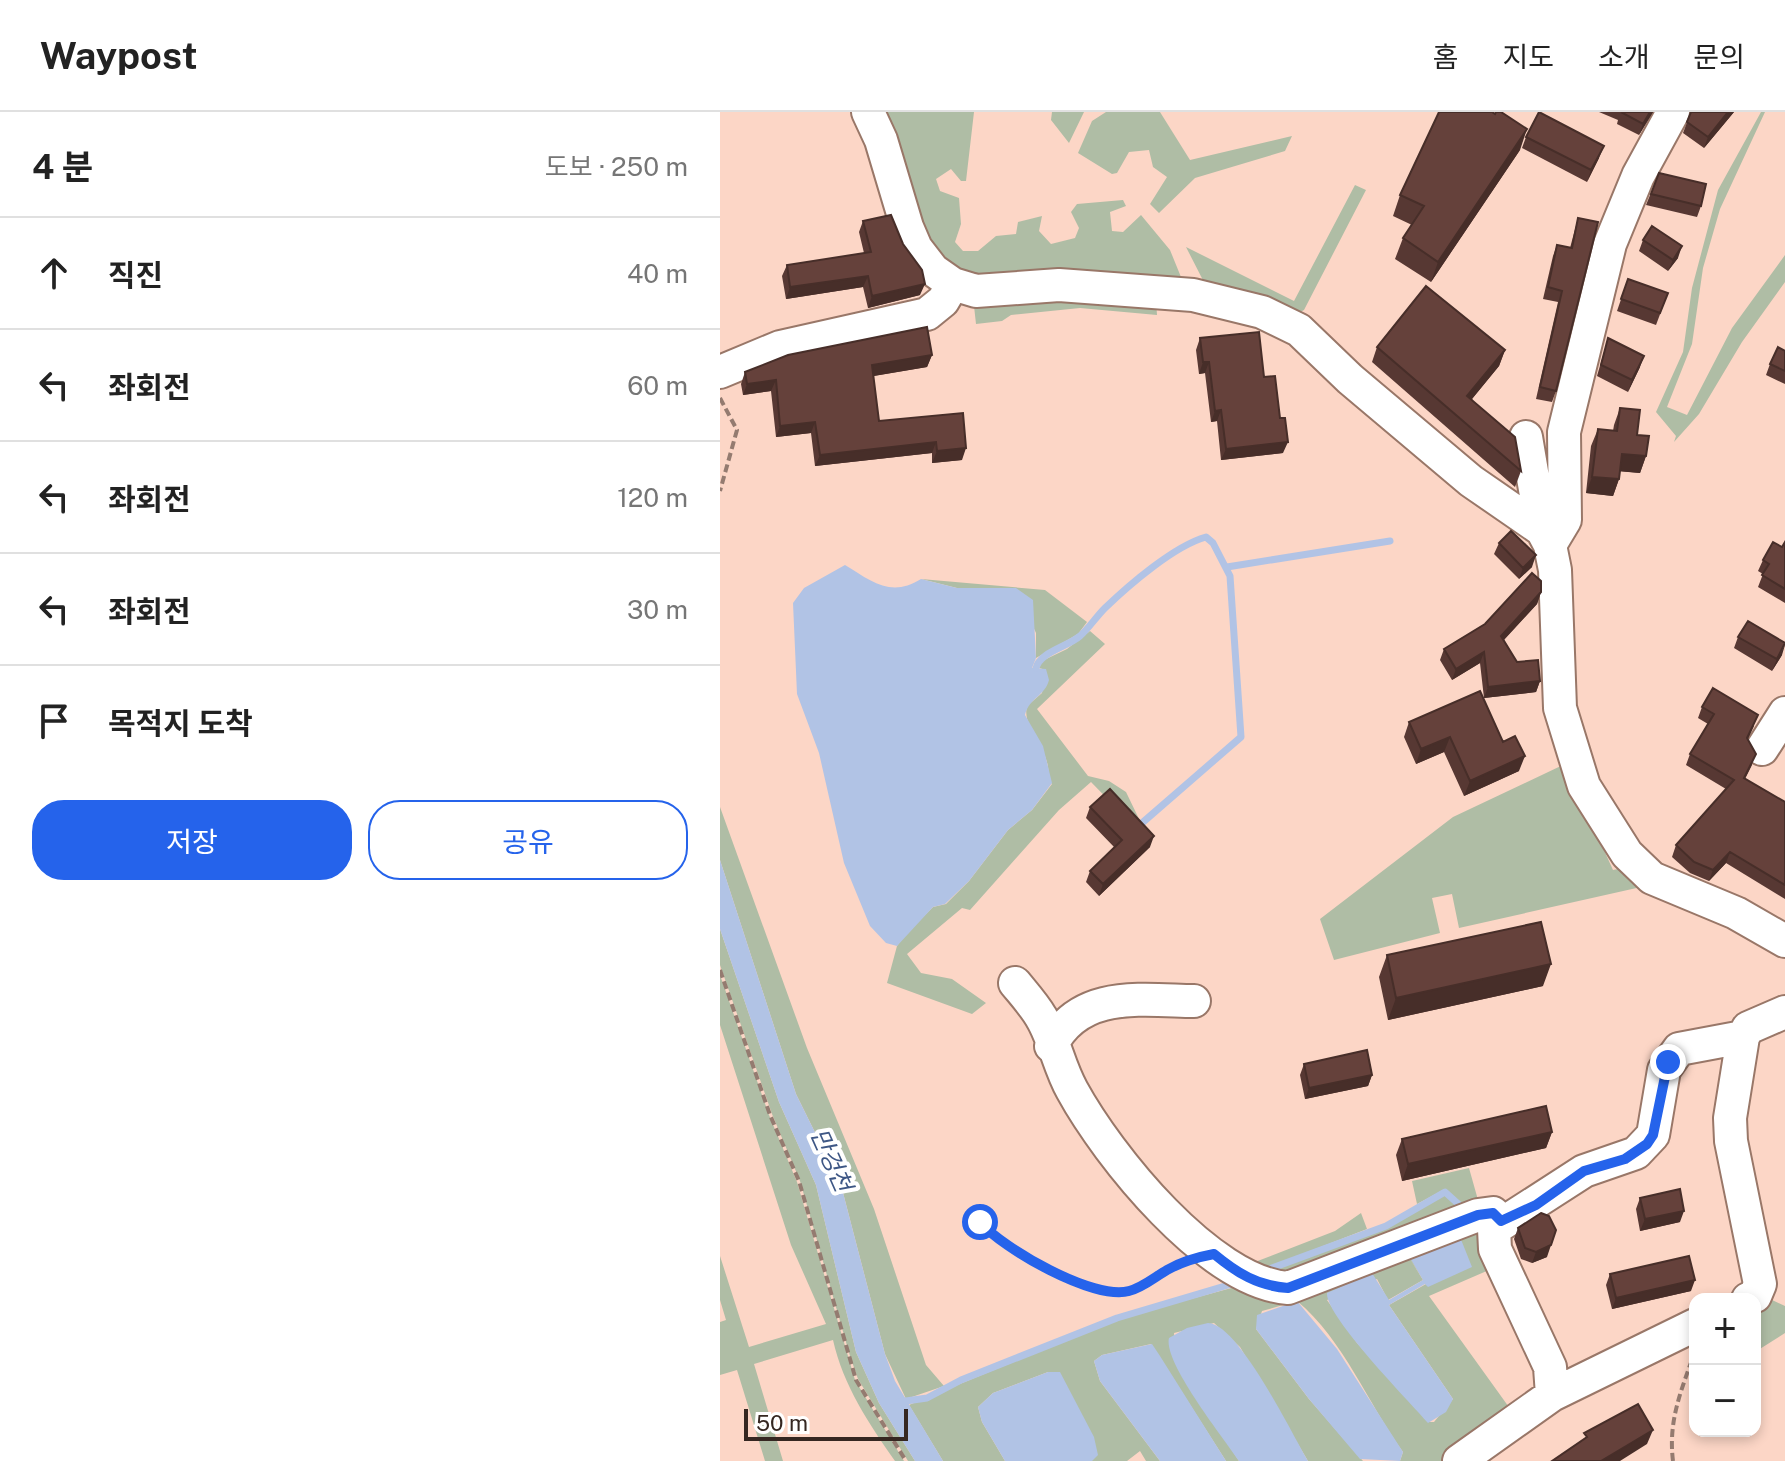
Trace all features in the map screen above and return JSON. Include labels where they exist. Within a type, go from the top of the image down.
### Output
[{"type":"street","points":[[868,112],[881,140],[916,248],[933,270],[953,284],[976,291],[1059,285],[1193,295],[1262,312],[1299,330],[1350,379],[1471,481],[1546,538]]},
{"type":"street","points":[[1546,538],[1565,520],[1564,432],[1610,244],[1638,176],[1673,112]]},
{"type":"street","points":[[720,372],[780,347],[927,314],[943,301],[953,284]]},
{"type":"street","points":[[1526,437],[1557,600],[1560,708],[1584,786],[1627,854],[1652,878],[1736,913],[1785,941]]},
{"type":"street","points":[[1762,749],[1785,713]]},
{"type":"street","points":[[1015,983],[1041,1017],[1073,1092],[1118,1161],[1142,1189],[1214,1254],[1247,1278],[1262,1285],[1288,1288],[1478,1215],[1493,1213],[1501,1221]]},
{"type":"street","points":[[1051,1046],[1060,1029],[1086,1008],[1106,1002],[1194,1001]]},
{"type":"street","points":[[1756,1293],[1760,1284],[1731,1141],[1730,1118],[1743,1037],[1748,1028],[1785,1012]]},
{"type":"street","points":[[1552,1395],[1550,1367],[1495,1249],[1494,1229],[1501,1221],[1536,1205],[1584,1171],[1625,1159],[1647,1144],[1658,1115],[1664,1070],[1679,1049],[1743,1037]]},
{"type":"street","points":[[1459,1461],[1552,1395],[1689,1328]]},
{"type":"path","points":[[720,398],[737,430],[720,491]]},
{"type":"path","points":[[720,970],[770,1115],[799,1181],[856,1380],[906,1461]]},
{"type":"path","points":[[973,1224],[980,1222],[1006,1246],[1067,1279],[1122,1292],[1172,1267],[1214,1254]]},
{"type":"path","points":[[1673,1461],[1670,1436],[1673,1412],[1690,1365]]},
{"type":"green space","points":[[882,112],[974,112],[966,181],[961,181],[951,169],[936,179],[940,191],[959,198],[961,224],[955,242],[963,251],[978,251],[996,236],[1016,234],[1018,222],[1042,216],[1039,231],[1051,244],[1075,238],[1079,228],[1071,212],[1077,204],[1123,200],[1126,206],[1110,212],[1112,231],[1123,232],[1141,215],[1170,250],[1183,282],[1004,284],[953,271],[921,231]]},
{"type":"green space","points":[[1052,112],[1084,112],[1069,143],[1051,120]]},
{"type":"green space","points":[[1106,112],[1160,112],[1190,160],[1292,136],[1285,151],[1195,178],[1159,213],[1150,204],[1167,177],[1153,167],[1149,150],[1129,152],[1117,173],[1112,174],[1078,153],[1092,121]]},
{"type":"green space","points":[[1761,112],[1765,112],[1720,209],[1703,268],[1692,344],[1667,407],[1687,415],[1732,328],[1785,255],[1785,282],[1742,342],[1699,414],[1674,442],[1676,436],[1656,412],[1683,352],[1692,288],[1718,190]]},
{"type":"green space","points":[[1355,185],[1366,190],[1304,310],[1291,317],[1208,290],[1186,247],[1294,301]]},
{"type":"green space","points":[[993,299],[1156,300],[1157,315],[1080,308],[1011,315],[1002,321],[976,324],[974,306]]},
{"type":"green space","points":[[921,579],[1045,590],[1087,622],[1078,634],[1036,658],[1036,633],[1016,589],[957,588]]},
{"type":"green space","points":[[1090,631],[1105,644],[1037,709],[1088,776],[1109,781],[1126,792],[1140,821],[1134,826],[1091,782],[1059,810],[970,910],[962,908],[907,954],[921,973],[952,979],[986,1003],[972,1014],[887,983],[897,946],[905,935],[933,907],[946,904],[969,881],[1008,830],[1032,810],[1052,784],[1048,780],[1046,759],[1028,723],[1027,706],[1042,693],[1046,670],[1039,668],[1042,661],[1067,649]]},
{"type":"green space","points":[[1565,764],[1613,870],[1628,867],[1641,887],[1459,928],[1452,894],[1432,898],[1440,933],[1334,960],[1320,919],[1453,817]]},
{"type":"green space","points":[[720,807],[807,1048],[874,1209],[926,1365],[944,1386],[906,1399],[885,1354],[841,1185],[796,1094],[720,860]]},
{"type":"green space","points":[[720,929],[779,1102],[816,1185],[856,1352],[879,1403],[915,1461],[908,1461],[858,1379],[800,1181],[772,1114],[720,965]]},
{"type":"green space","points":[[720,975],[769,1115],[797,1182],[855,1380],[904,1461],[895,1461],[867,1418],[843,1373],[833,1340],[754,1364],[783,1461],[765,1461],[737,1370],[720,1375],[720,1322],[726,1320],[720,1300],[720,1256],[749,1347],[826,1324],[791,1245],[720,1025]]},
{"type":"green space","points":[[1469,1168],[1478,1200],[1465,1207],[1445,1189],[1417,1204],[1412,1181]]},
{"type":"green space","points":[[1444,1194],[1461,1208],[1333,1265],[1256,1276],[1387,1228]]},
{"type":"green space","points":[[1361,1213],[1367,1229],[1251,1274],[1242,1267],[1335,1231]]},
{"type":"green space","points":[[1482,1220],[1546,1384],[1449,1461],[1400,1461],[1403,1452],[1342,1353],[1297,1301],[1262,1311],[1256,1329],[1309,1399],[1363,1461],[1308,1461],[1240,1347],[1214,1323],[1174,1333],[1177,1365],[1239,1461],[1226,1461],[1151,1344],[1102,1355],[1094,1361],[1100,1381],[1160,1461],[1146,1461],[1140,1451],[1127,1461],[1092,1461],[1048,1372],[993,1393],[978,1407],[982,1422],[1005,1461],[943,1461],[909,1405],[1117,1319]],"holes":[[[1409,1257],[1428,1287],[1426,1284],[1389,1305],[1453,1399],[1434,1422],[1428,1422],[1357,1343],[1327,1300],[1377,1279],[1388,1300],[1423,1280]],[[1489,1270],[1539,1382],[1527,1399],[1511,1410],[1429,1296]]]},
{"type":"green space","points":[[1770,1299],[1785,1306],[1785,1333],[1761,1348],[1761,1304]]},
{"type":"water","points":[[845,565],[891,587],[910,585],[921,579],[957,588],[1016,588],[1033,600],[1036,658],[1032,668],[1046,669],[1049,680],[1025,715],[1043,746],[1052,783],[1032,810],[1008,830],[969,881],[945,904],[933,907],[897,946],[886,943],[870,926],[844,863],[819,753],[797,694],[793,603],[804,588]]},
{"type":"water","points":[[720,860],[796,1094],[841,1185],[885,1354],[895,1381],[943,1461],[915,1461],[879,1403],[856,1352],[816,1185],[779,1102],[720,929]]},
{"type":"water","points":[[1460,1237],[1472,1267],[1428,1287],[1425,1284],[1389,1305],[1453,1399],[1446,1412],[1428,1423],[1339,1320],[1327,1293],[1372,1273],[1389,1300],[1423,1280],[1409,1256]]},
{"type":"water","points":[[1297,1301],[1337,1349],[1403,1452],[1400,1461],[1360,1459],[1256,1329],[1257,1315]]},
{"type":"water","points":[[1208,1323],[1220,1328],[1249,1360],[1308,1461],[1239,1461],[1184,1381],[1170,1349],[1169,1338],[1187,1328]]},
{"type":"water","points":[[1152,1344],[1226,1461],[1160,1461],[1100,1381],[1094,1361],[1102,1355]]},
{"type":"water","points":[[1048,1372],[1060,1372],[1094,1437],[1098,1455],[1092,1461],[1005,1461],[982,1422],[978,1407],[993,1393]]},
{"type":"building","points":[[1439,112],[1501,112],[1527,129],[1438,262],[1403,238],[1424,206],[1400,195]]},
{"type":"building","points":[[1539,112],[1604,146],[1591,170],[1526,137]]},
{"type":"building","points":[[1621,112],[1650,112],[1643,124]]},
{"type":"building","points":[[1691,112],[1728,112],[1708,137],[1687,122]]},
{"type":"building","points":[[1659,173],[1706,184],[1701,206],[1651,194]]},
{"type":"building","points":[[891,215],[903,244],[922,270],[925,284],[872,296],[868,276],[790,287],[787,265],[871,252],[863,221]]},
{"type":"building","points":[[1578,218],[1598,222],[1556,391],[1540,387],[1562,291],[1548,287],[1557,245],[1572,248]]},
{"type":"building","points":[[1652,226],[1682,246],[1673,260],[1643,240]]},
{"type":"building","points":[[1628,279],[1668,293],[1660,313],[1621,299]]},
{"type":"building","points":[[1426,286],[1505,350],[1467,396],[1515,437],[1521,471],[1377,347]]},
{"type":"building","points":[[927,327],[932,355],[872,365],[879,421],[963,413],[966,448],[937,451],[936,442],[820,455],[815,422],[780,426],[776,380],[747,384],[745,372],[788,355]]},
{"type":"building","points":[[1259,332],[1264,377],[1275,376],[1280,418],[1285,418],[1288,442],[1226,449],[1221,410],[1215,411],[1209,362],[1203,362],[1200,338]]},
{"type":"building","points":[[1608,338],[1644,356],[1632,380],[1601,365]]},
{"type":"building","points":[[1778,347],[1785,351],[1785,371],[1770,364]]},
{"type":"building","points":[[1620,408],[1640,410],[1637,435],[1649,436],[1646,456],[1622,454],[1619,479],[1592,477],[1598,429],[1617,431]]},
{"type":"building","points":[[1511,531],[1536,555],[1523,568],[1499,543]]},
{"type":"building","points":[[1773,542],[1782,547],[1785,542],[1785,589],[1762,575],[1769,564],[1763,560]]},
{"type":"building","points":[[1532,573],[1541,581],[1541,592],[1501,636],[1517,662],[1538,660],[1540,681],[1488,687],[1484,652],[1456,669],[1444,649],[1485,624]]},
{"type":"building","points":[[1748,621],[1785,643],[1777,659],[1738,637]]},
{"type":"building","points":[[1713,688],[1758,715],[1747,738],[1756,754],[1744,778],[1785,802],[1785,885],[1730,852],[1713,870],[1694,862],[1676,845],[1734,780],[1690,754],[1714,714],[1702,707]]},
{"type":"building","points":[[1480,691],[1503,742],[1515,736],[1525,756],[1470,781],[1450,737],[1421,749],[1409,722]]},
{"type":"building","points":[[1110,789],[1154,836],[1103,884],[1090,871],[1122,840],[1090,807]]},
{"type":"building","points":[[1541,922],[1551,964],[1396,998],[1387,955]]},
{"type":"building","points":[[1367,1050],[1372,1075],[1309,1088],[1304,1064]]},
{"type":"building","points":[[1546,1106],[1552,1132],[1408,1164],[1402,1139]]},
{"type":"building","points":[[1680,1189],[1684,1211],[1645,1219],[1640,1198]]},
{"type":"building","points":[[1541,1213],[1549,1216],[1556,1230],[1551,1245],[1536,1252],[1525,1248],[1518,1228]]},
{"type":"building","points":[[1689,1256],[1695,1280],[1616,1298],[1610,1274]]},
{"type":"building","points":[[1638,1404],[1653,1430],[1601,1461],[1552,1461],[1587,1437],[1584,1433]]},
{"type":"waterway","points":[[1036,668],[1048,654],[1080,636],[1115,599],[1166,557],[1206,537],[1213,543],[1230,576],[1241,737],[1142,823]]},
{"type":"waterway","points":[[1227,567],[1390,541]]},
{"type":"waterway","points":[[1264,1271],[1386,1226],[1445,1192],[1465,1210]]},
{"type":"waterway","points":[[899,1402],[927,1398],[961,1380],[1117,1318],[1235,1283]]},
{"type":"route","points":[[980,1222],[991,1236],[1006,1246],[1067,1279],[1101,1288],[1129,1291],[1172,1267],[1214,1254],[1262,1285],[1288,1288],[1478,1215],[1493,1213],[1501,1221],[1536,1205],[1584,1171],[1636,1153],[1653,1135],[1668,1062]]},
{"type":"water label","name":"만겅천","points":[[831,1160]]}]
